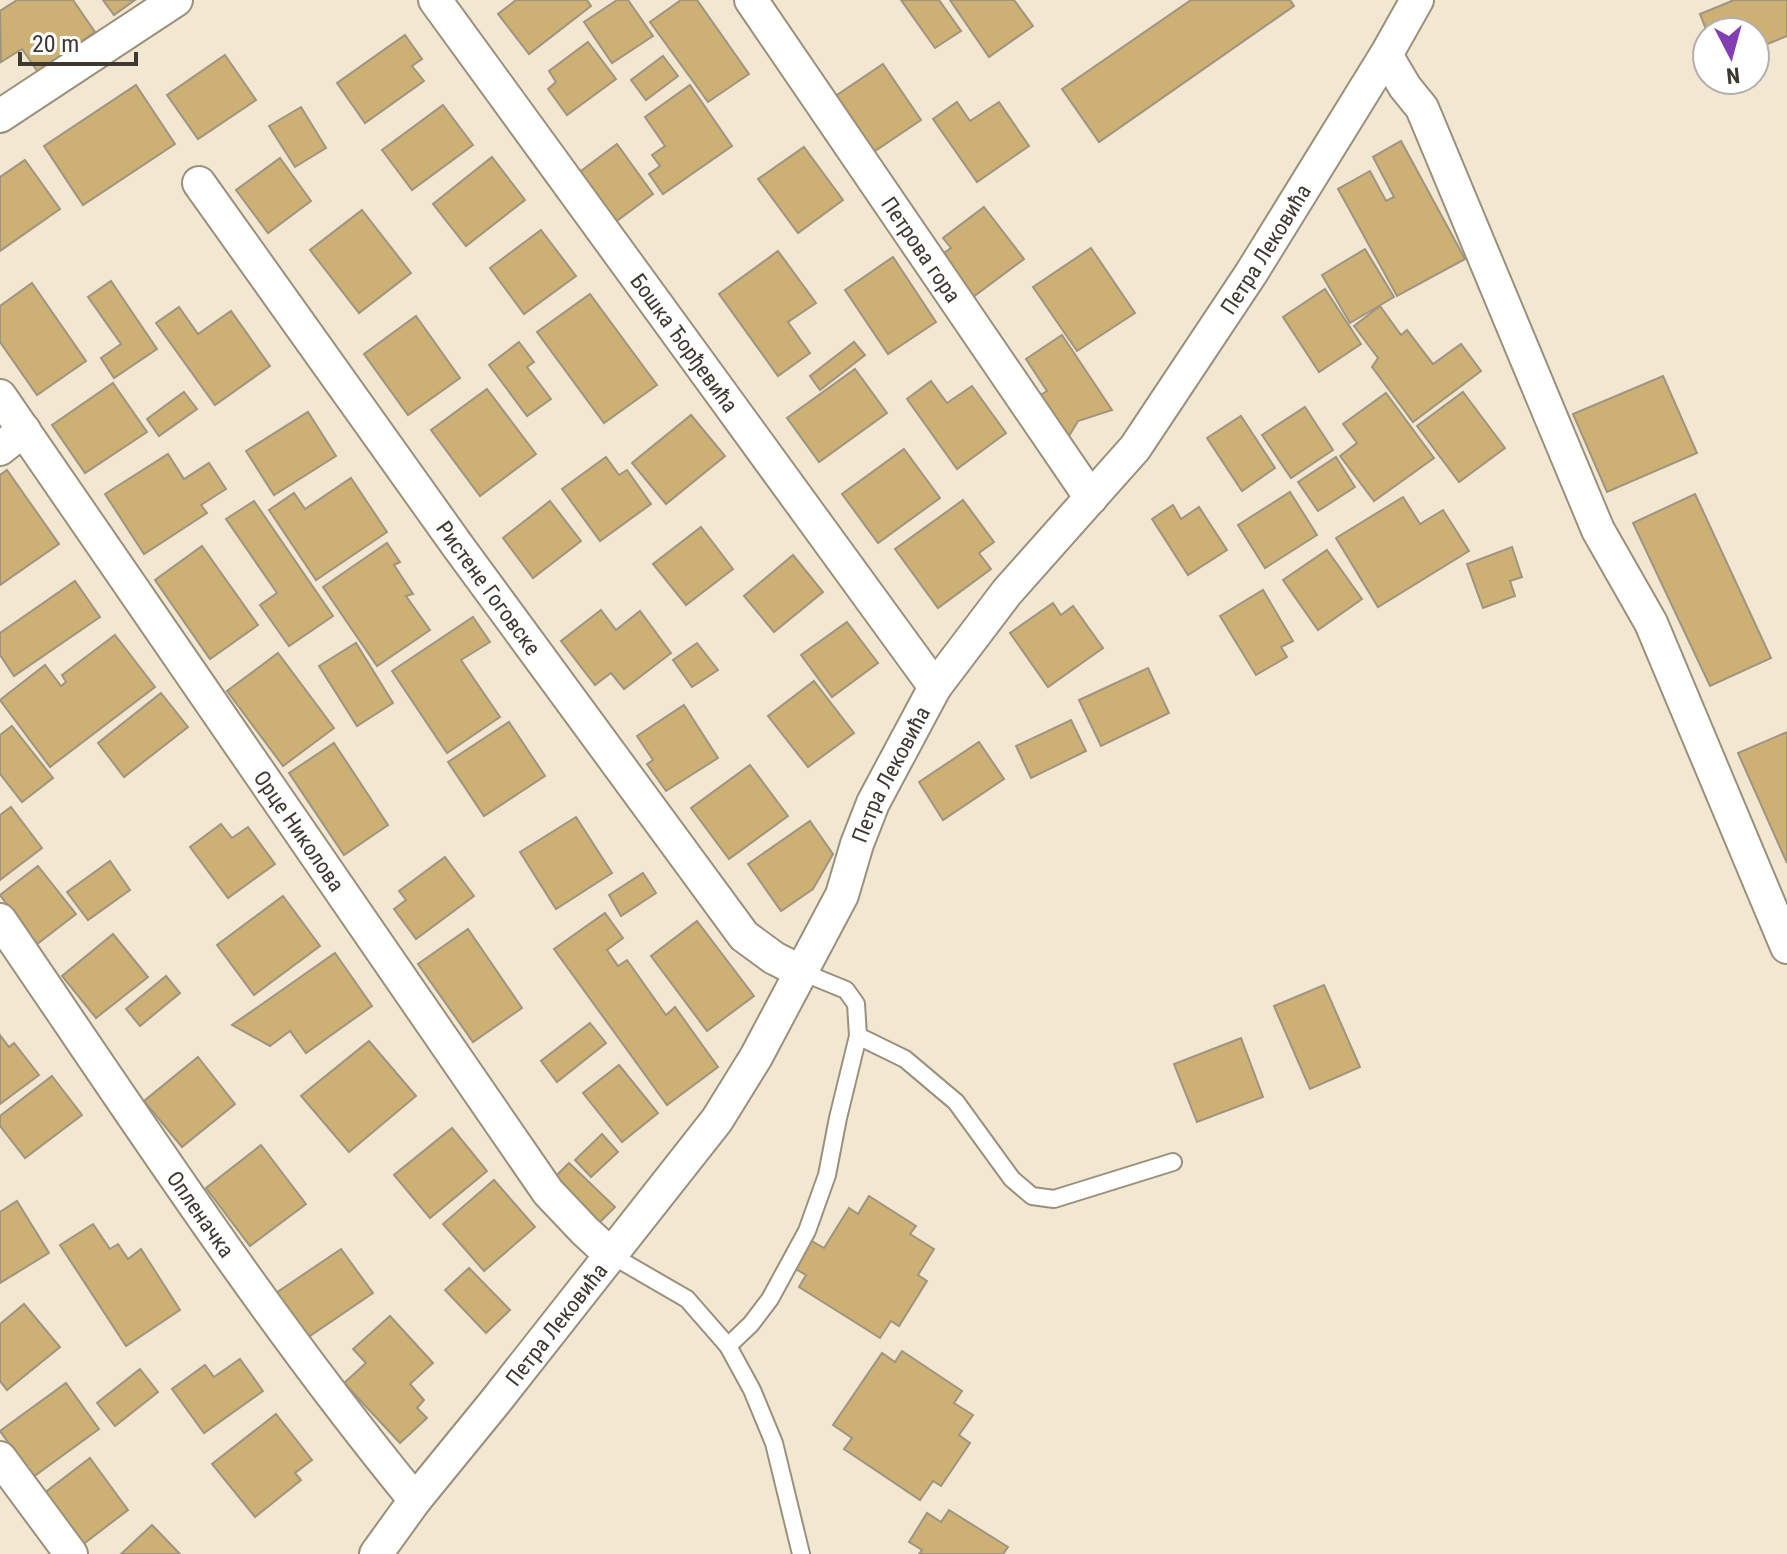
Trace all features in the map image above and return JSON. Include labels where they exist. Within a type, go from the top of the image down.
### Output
[{"type":"street","points":[[0,116],[176,0]]},
{"type":"street","name":"Бошка Ђорђевића","points":[[435,0],[935,687]]},
{"type":"street","name":"Петрова гора","points":[[751,0],[1091,498]]},
{"type":"street","name":"Петра Лековића","points":[[376,1554],[415,1500],[717,1120],[756,1057],[842,895],[873,803],[935,687],[1007,592],[1135,448],[1252,272],[1417,0]]},
{"type":"street","points":[[1386,55],[1422,108],[1598,530],[1651,623],[1787,947]]},
{"type":"street","name":"Ристене Гоговске","points":[[199,183],[457,545],[744,936],[774,958],[802,972]]},
{"type":"street","name":"Орце Николова","points":[[0,396],[12,440],[548,1192],[611,1255]]},
{"type":"street","name":"Опленачка","points":[[0,920],[205,1220],[355,1426],[415,1500]]},
{"type":"street","points":[[0,1458],[71,1554]]},
{"type":"lane","points":[[728,1346],[751,1324],[770,1299],[807,1231],[827,1175],[858,1036],[856,1004],[846,990],[802,972]]},
{"type":"lane","points":[[858,1036],[905,1059],[956,1102],[1012,1179],[1032,1196],[1054,1199],[1173,1162]]},
{"type":"lane","points":[[611,1255],[687,1299],[728,1346],[752,1390],[774,1443],[801,1554]]},
{"type":"building","points":[[17,0],[73,0],[95,32],[38,72],[22,49],[1,62],[0,11]]},
{"type":"building","points":[[103,0],[135,0],[114,15]]},
{"type":"building","points":[[516,0],[587,0],[591,6],[529,54],[498,14]]},
{"type":"building","points":[[617,0],[628,0],[653,36],[612,63],[584,22]]},
{"type":"building","points":[[681,0],[697,0],[749,74],[708,102],[650,22]]},
{"type":"building","points":[[901,0],[939,0],[961,31],[935,48]]},
{"type":"building","points":[[950,0],[1014,0],[1033,26],[989,57]]},
{"type":"building","points":[[1191,0],[1290,0],[1294,6],[1099,142],[1062,89]]},
{"type":"building","points":[[1734,0],[1787,0],[1787,36],[1771,42],[1771,16],[1700,14]]},
{"type":"building","points":[[405,35],[422,59],[412,66],[424,81],[365,123],[337,83]]},
{"type":"building","points":[[588,42],[616,79],[567,115],[548,89],[556,82],[549,71]]},
{"type":"building","points":[[225,55],[256,100],[198,139],[167,95]]},
{"type":"building","points":[[663,56],[678,76],[646,100],[631,80]]},
{"type":"building","points":[[883,64],[921,120],[872,153],[834,97]]},
{"type":"building","points":[[136,85],[175,144],[83,205],[44,146]]},
{"type":"building","points":[[690,85],[732,146],[663,194],[649,174],[660,166],[652,155],[665,146],[645,117]]},
{"type":"building","points":[[957,102],[970,121],[999,102],[1029,146],[977,182],[933,119]]},
{"type":"building","points":[[443,105],[473,145],[412,190],[382,150]]},
{"type":"building","points":[[301,107],[326,148],[295,167],[269,126]]},
{"type":"building","points":[[1401,141],[1465,259],[1397,296],[1338,189],[1370,171],[1386,201],[1394,197],[1373,157]]},
{"type":"building","points":[[617,144],[653,194],[614,223],[577,174]]},
{"type":"building","points":[[804,147],[843,200],[798,233],[758,179]]},
{"type":"building","points":[[492,157],[525,200],[466,246],[433,204]]},
{"type":"building","points":[[280,158],[311,201],[268,233],[236,190]]},
{"type":"building","points":[[25,160],[60,209],[0,251],[0,177]]},
{"type":"building","points":[[984,207],[1024,259],[973,297],[941,255],[951,248],[943,238]]},
{"type":"building","points":[[362,210],[411,273],[359,313],[310,250]]},
{"type":"building","points":[[541,230],[576,276],[524,314],[490,268]]},
{"type":"building","points":[[1091,248],[1135,313],[1077,351],[1033,287]]},
{"type":"building","points":[[1365,249],[1394,297],[1350,323],[1322,275]]},
{"type":"building","points":[[778,251],[816,303],[788,322],[810,353],[778,376],[719,294]]},
{"type":"building","points":[[893,257],[936,322],[888,354],[845,290]]},
{"type":"building","points":[[111,281],[157,349],[114,378],[101,358],[121,344],[88,297]]},
{"type":"building","points":[[32,283],[86,361],[37,395],[0,342],[0,306]]},
{"type":"building","points":[[1325,289],[1361,344],[1319,372],[1283,317]]},
{"type":"building","points":[[590,294],[657,385],[604,423],[537,332]]},
{"type":"building","points":[[1380,306],[1401,335],[1407,330],[1433,364],[1461,344],[1481,371],[1413,422],[1372,367],[1378,358],[1354,326]]},
{"type":"building","points":[[179,307],[198,334],[231,311],[270,366],[215,405],[156,323]]},
{"type":"building","points":[[416,316],[460,378],[408,415],[364,354]]},
{"type":"building","points":[[1062,335],[1112,410],[1078,421],[1066,441],[1037,397],[1047,391],[1026,359]]},
{"type":"building","points":[[519,342],[534,362],[527,367],[551,399],[527,416],[489,365]]},
{"type":"building","points":[[854,342],[865,355],[820,390],[810,376]]},
{"type":"building","points":[[855,369],[887,413],[819,462],[787,418]]},
{"type":"building","points":[[1663,376],[1697,453],[1607,492],[1573,414]]},
{"type":"building","points":[[931,381],[947,403],[972,386],[1006,433],[957,469],[907,399]]},
{"type":"building","points":[[113,383],[147,432],[85,473],[52,425]]},
{"type":"building","points":[[487,389],[536,454],[480,496],[431,430]]},
{"type":"building","points":[[184,392],[197,409],[159,436],[147,419]]},
{"type":"building","points":[[1463,392],[1505,448],[1459,482],[1417,426]]},
{"type":"building","points":[[1386,393],[1434,458],[1374,501],[1340,456],[1357,443],[1343,424]]},
{"type":"building","points":[[1305,407],[1333,450],[1291,478],[1262,435]]},
{"type":"building","points":[[308,412],[336,456],[274,495],[246,451]]},
{"type":"building","points":[[691,415],[725,456],[666,504],[632,463]]},
{"type":"building","points":[[1241,416],[1275,468],[1242,491],[1207,438]]},
{"type":"building","points":[[904,449],[940,498],[878,543],[842,494]]},
{"type":"building","points":[[168,454],[184,479],[209,463],[226,489],[201,505],[207,513],[144,554],[105,494]]},
{"type":"building","points":[[606,457],[619,475],[627,470],[651,504],[600,541],[562,489]]},
{"type":"building","points":[[1336,457],[1355,487],[1318,511],[1298,482]]},
{"type":"building","points":[[7,470],[59,544],[0,585],[0,475]]},
{"type":"building","points":[[351,478],[387,532],[316,580],[269,510],[294,493],[305,509]]},
{"type":"building","points":[[1290,492],[1317,535],[1265,568],[1238,525]]},
{"type":"building","points":[[1695,494],[1771,658],[1710,686],[1633,523]]},
{"type":"building","points":[[1403,497],[1420,524],[1443,510],[1469,551],[1378,607],[1336,538]]},
{"type":"building","points":[[963,500],[994,542],[979,553],[991,569],[938,608],[895,549]]},
{"type":"building","points":[[254,501],[333,616],[289,646],[260,605],[277,593],[226,519]]},
{"type":"building","points":[[550,501],[581,541],[533,578],[503,538]]},
{"type":"building","points":[[1173,505],[1181,519],[1199,507],[1227,550],[1188,575],[1152,519]]},
{"type":"building","points":[[701,527],[733,569],[686,605],[653,564]]},
{"type":"building","points":[[387,543],[400,562],[394,565],[413,594],[406,596],[430,630],[377,666],[323,587]]},
{"type":"building","points":[[202,546],[258,625],[210,659],[155,580]]},
{"type":"building","points":[[1512,547],[1522,577],[1510,581],[1515,596],[1483,608],[1467,564]]},
{"type":"building","points":[[1327,550],[1362,599],[1318,630],[1283,580]]},
{"type":"building","points":[[793,555],[823,592],[774,632],[744,596]]},
{"type":"building","points":[[75,581],[100,617],[14,676],[0,655],[0,633]]},
{"type":"building","points":[[1263,590],[1293,641],[1281,647],[1287,657],[1256,675],[1220,616]]},
{"type":"building","points":[[1053,603],[1061,615],[1073,606],[1103,648],[1048,687],[1010,633]]},
{"type":"building","points":[[601,610],[616,630],[640,611],[671,653],[624,689],[611,673],[595,685],[561,641]]},
{"type":"building","points":[[473,617],[490,642],[461,660],[500,717],[447,753],[392,671]]},
{"type":"building","points":[[847,622],[878,663],[832,697],[801,655]]},
{"type":"building","points":[[115,635],[155,687],[50,767],[0,700],[45,665],[61,686],[66,682],[62,675]]},
{"type":"building","points":[[356,643],[393,703],[357,726],[319,666]]},
{"type":"building","points":[[697,643],[718,670],[692,687],[673,660]]},
{"type":"building","points":[[278,653],[334,728],[283,766],[227,691]]},
{"type":"building","points":[[1148,668],[1169,713],[1101,746],[1079,700]]},
{"type":"building","points":[[814,681],[854,733],[808,767],[768,716]]},
{"type":"building","points":[[161,693],[188,727],[124,777],[98,743]]},
{"type":"building","points":[[684,705],[718,758],[666,791],[647,764],[653,760],[637,736]]},
{"type":"building","points":[[1071,720],[1086,751],[1031,778],[1016,746]]},
{"type":"building","points":[[509,722],[545,776],[484,816],[448,762]]},
{"type":"building","points":[[12,726],[53,778],[22,802],[0,774],[0,735]]},
{"type":"building","points":[[1787,732],[1787,863],[1738,753]]},
{"type":"building","points":[[979,742],[1004,779],[943,820],[919,782]]},
{"type":"building","points":[[334,743],[388,825],[344,855],[289,773]]},
{"type":"building","points":[[750,765],[788,816],[729,859],[691,808]]},
{"type":"building","points":[[11,807],[42,848],[0,880],[0,815]]},
{"type":"building","points":[[576,817],[612,873],[556,909],[520,852]]},
{"type":"building","points":[[810,821],[833,854],[813,889],[781,911],[748,864]]},
{"type":"building","points":[[221,824],[232,838],[248,827],[275,864],[228,898],[190,847]]},
{"type":"building","points":[[445,857],[474,896],[416,939],[394,909],[406,900],[399,891]]},
{"type":"building","points":[[110,861],[130,890],[88,920],[67,892]]},
{"type":"building","points":[[38,866],[76,914],[37,944],[0,895]]},
{"type":"building","points":[[643,873],[656,893],[621,916],[609,895]]},
{"type":"building","points":[[283,896],[320,946],[254,995],[217,945]]},
{"type":"building","points":[[605,913],[623,938],[607,950],[618,966],[627,960],[666,1015],[675,1007],[718,1067],[667,1105],[554,949]]},
{"type":"building","points":[[697,921],[754,996],[707,1031],[651,956]]},
{"type":"building","points":[[468,929],[522,1008],[473,1042],[418,964]]},
{"type":"building","points":[[113,934],[148,977],[96,1018],[62,976]]},
{"type":"building","points":[[335,953],[372,1006],[306,1053],[290,1031],[270,1046],[232,1025]]},
{"type":"building","points":[[166,976],[180,993],[140,1026],[126,1009]]},
{"type":"building","points":[[1324,985],[1360,1067],[1310,1089],[1274,1006]]},
{"type":"building","points":[[590,1023],[606,1043],[557,1082],[541,1061]]},
{"type":"building","points":[[0,1035],[9,1047],[14,1043],[39,1075],[0,1104]]},
{"type":"building","points":[[1241,1038],[1263,1097],[1197,1122],[1174,1064]]},
{"type":"building","points":[[369,1041],[416,1096],[349,1152],[301,1096]]},
{"type":"building","points":[[198,1057],[235,1104],[182,1147],[144,1101]]},
{"type":"building","points":[[619,1065],[658,1113],[622,1142],[583,1093]]},
{"type":"building","points":[[52,1076],[82,1115],[25,1158],[0,1126],[0,1116]]},
{"type":"building","points":[[452,1128],[487,1171],[430,1218],[394,1175]]},
{"type":"building","points":[[602,1134],[618,1152],[591,1177],[575,1160]]},
{"type":"building","points":[[261,1145],[306,1204],[250,1246],[206,1188]]},
{"type":"building","points":[[569,1163],[615,1207],[597,1225],[552,1180]]},
{"type":"building","points":[[494,1180],[535,1227],[484,1271],[443,1224]]},
{"type":"building","points":[[869,1196],[916,1226],[910,1234],[934,1249],[918,1275],[927,1281],[899,1326],[891,1321],[880,1338],[799,1287],[806,1275],[792,1267],[810,1240],[824,1248],[849,1208],[858,1214]]},
{"type":"building","points":[[17,1201],[49,1253],[0,1283],[0,1212]]},
{"type":"building","points":[[93,1224],[110,1249],[118,1244],[128,1259],[141,1249],[180,1310],[126,1346],[60,1245]]},
{"type":"building","points":[[341,1249],[373,1293],[304,1340],[273,1295]]},
{"type":"building","points":[[469,1268],[510,1310],[486,1333],[445,1290]]},
{"type":"building","points":[[24,1304],[60,1347],[7,1390],[0,1381],[0,1324]]},
{"type":"building","points":[[390,1316],[433,1363],[410,1384],[424,1400],[417,1408],[427,1418],[400,1443],[344,1383],[366,1363],[353,1349]]},
{"type":"building","points":[[902,1351],[962,1391],[954,1403],[973,1415],[959,1435],[970,1443],[941,1486],[933,1481],[920,1500],[844,1449],[852,1438],[833,1425],[882,1353],[895,1362]]},
{"type":"building","points":[[240,1359],[263,1391],[204,1433],[172,1389],[205,1365],[214,1377]]},
{"type":"building","points":[[140,1369],[158,1392],[115,1426],[97,1403]]},
{"type":"building","points":[[66,1383],[99,1429],[33,1477],[0,1431]]},
{"type":"building","points":[[276,1414],[312,1460],[295,1473],[301,1480],[255,1517],[212,1464]]},
{"type":"building","points":[[90,1458],[128,1510],[82,1545],[43,1494]]},
{"type":"building","points":[[949,1510],[1008,1547],[1003,1554],[919,1554],[922,1550],[909,1542],[927,1513],[941,1522]]},
{"type":"building","points":[[152,1525],[180,1554],[121,1554]]}]
